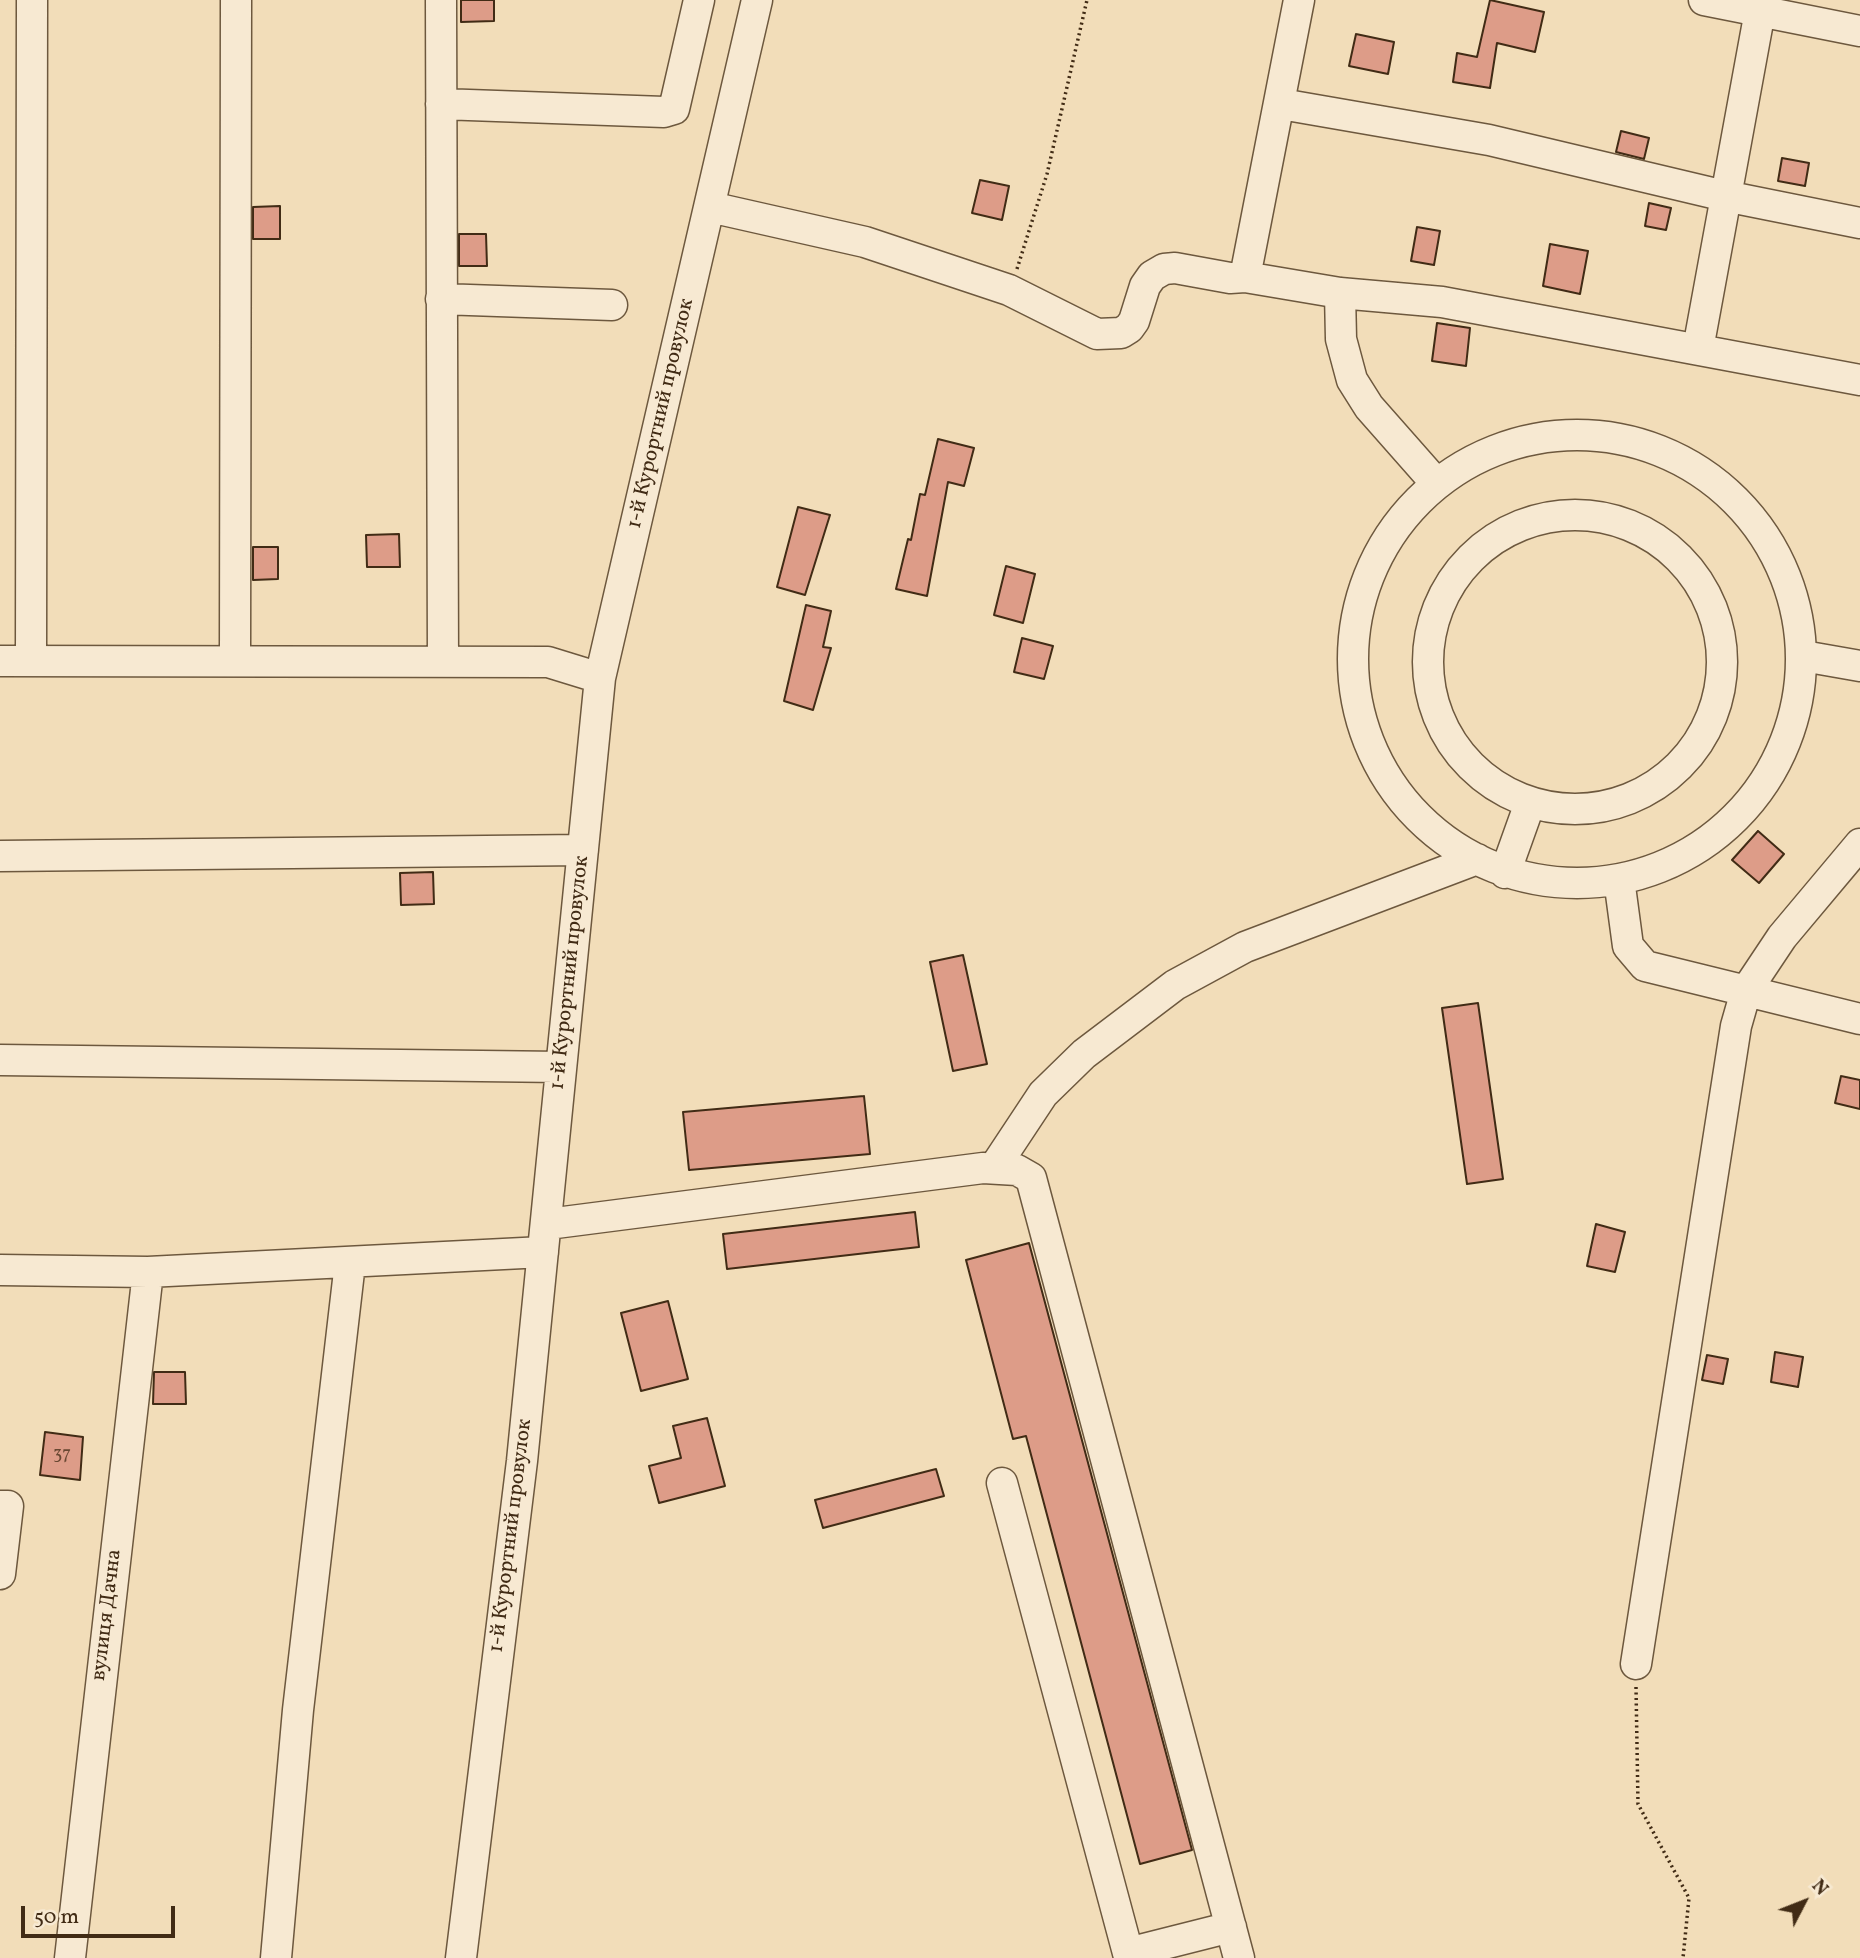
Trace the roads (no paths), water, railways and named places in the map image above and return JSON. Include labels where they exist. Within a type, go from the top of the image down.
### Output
[{"type":"street","points":[[31,661],[32,0]]},
{"type":"street","points":[[235,659],[236,0]]},
{"type":"street","points":[[440,0],[443,660]]},
{"type":"street","points":[[441,104],[664,112],[674,109],[699,0]]},
{"type":"street","name":"1-й Курортний провулок","points":[[461,1958],[522,1461],[600,678],[757,0]]},
{"type":"street","points":[[1245,277],[1281,104],[1299,0]]},
{"type":"street","points":[[1704,0],[1761,5],[1860,31]]},
{"type":"street","points":[[1698,349],[1761,5]]},
{"type":"street","points":[[1281,104],[1489,140],[1725,196],[1860,223]]},
{"type":"street","points":[[710,206],[865,242],[1009,290],[1097,334],[1109,336],[1129,327],[1134,321],[1145,286],[1152,276],[1164,269],[1245,277],[1340,293],[1442,302],[1860,380]]},
{"type":"street","points":[[1340,293],[1342,339],[1352,380],[1369,407],[1436,483]]},
{"type":"street","points":[[441,299],[612,305]]},
{"type":"street","points":[[1569,433],[1640,442],[1705,473],[1757,522],[1791,586],[1803,656],[1793,727],[1761,792],[1711,842],[1647,875],[1576,885],[1505,873],[1477,859],[1444,841],[1395,793],[1363,732],[1352,664],[1361,596],[1390,533],[1436,483],[1498,447],[1569,433]]},
{"type":"street","points":[[1597,515],[1643,530],[1682,560],[1710,600],[1723,647],[1720,696],[1701,741],[1668,777],[1658,783],[1626,801],[1578,810],[1530,803],[1486,780],[1453,745],[1432,701],[1427,652],[1438,604],[1464,563],[1502,533],[1548,516],[1597,515]]},
{"type":"street","points":[[1803,656],[1860,666]]},
{"type":"street","points":[[0,661],[235,659],[548,662],[600,678]]},
{"type":"street","points":[[1505,873],[1530,803]]},
{"type":"street","points":[[1636,1664],[1736,1026],[1746,991],[1782,937],[1860,844]]},
{"type":"street","points":[[0,856],[583,850]]},
{"type":"street","points":[[994,1168],[1044,1094],[1084,1054],[1175,985],[1244,947],[1477,859]]},
{"type":"street","points":[[1619,879],[1628,946],[1645,966],[1860,1019]]},
{"type":"street","points":[[0,1060],[121,1059],[561,1067]]},
{"type":"street","points":[[0,1270],[148,1272],[350,1263],[546,1238],[994,1168],[1017,1170],[1031,1178],[1239,1958]]},
{"type":"street","points":[[276,1958],[300,1697],[350,1263]]},
{"type":"street","name":"вулиця Дачна","points":[[70,1958],[148,1272]]},
{"type":"street","points":[[1002,1483],[1120,1956],[1231,1927]]},
{"type":"street","points":[[0,1506],[8,1506],[0,1574]]}]
